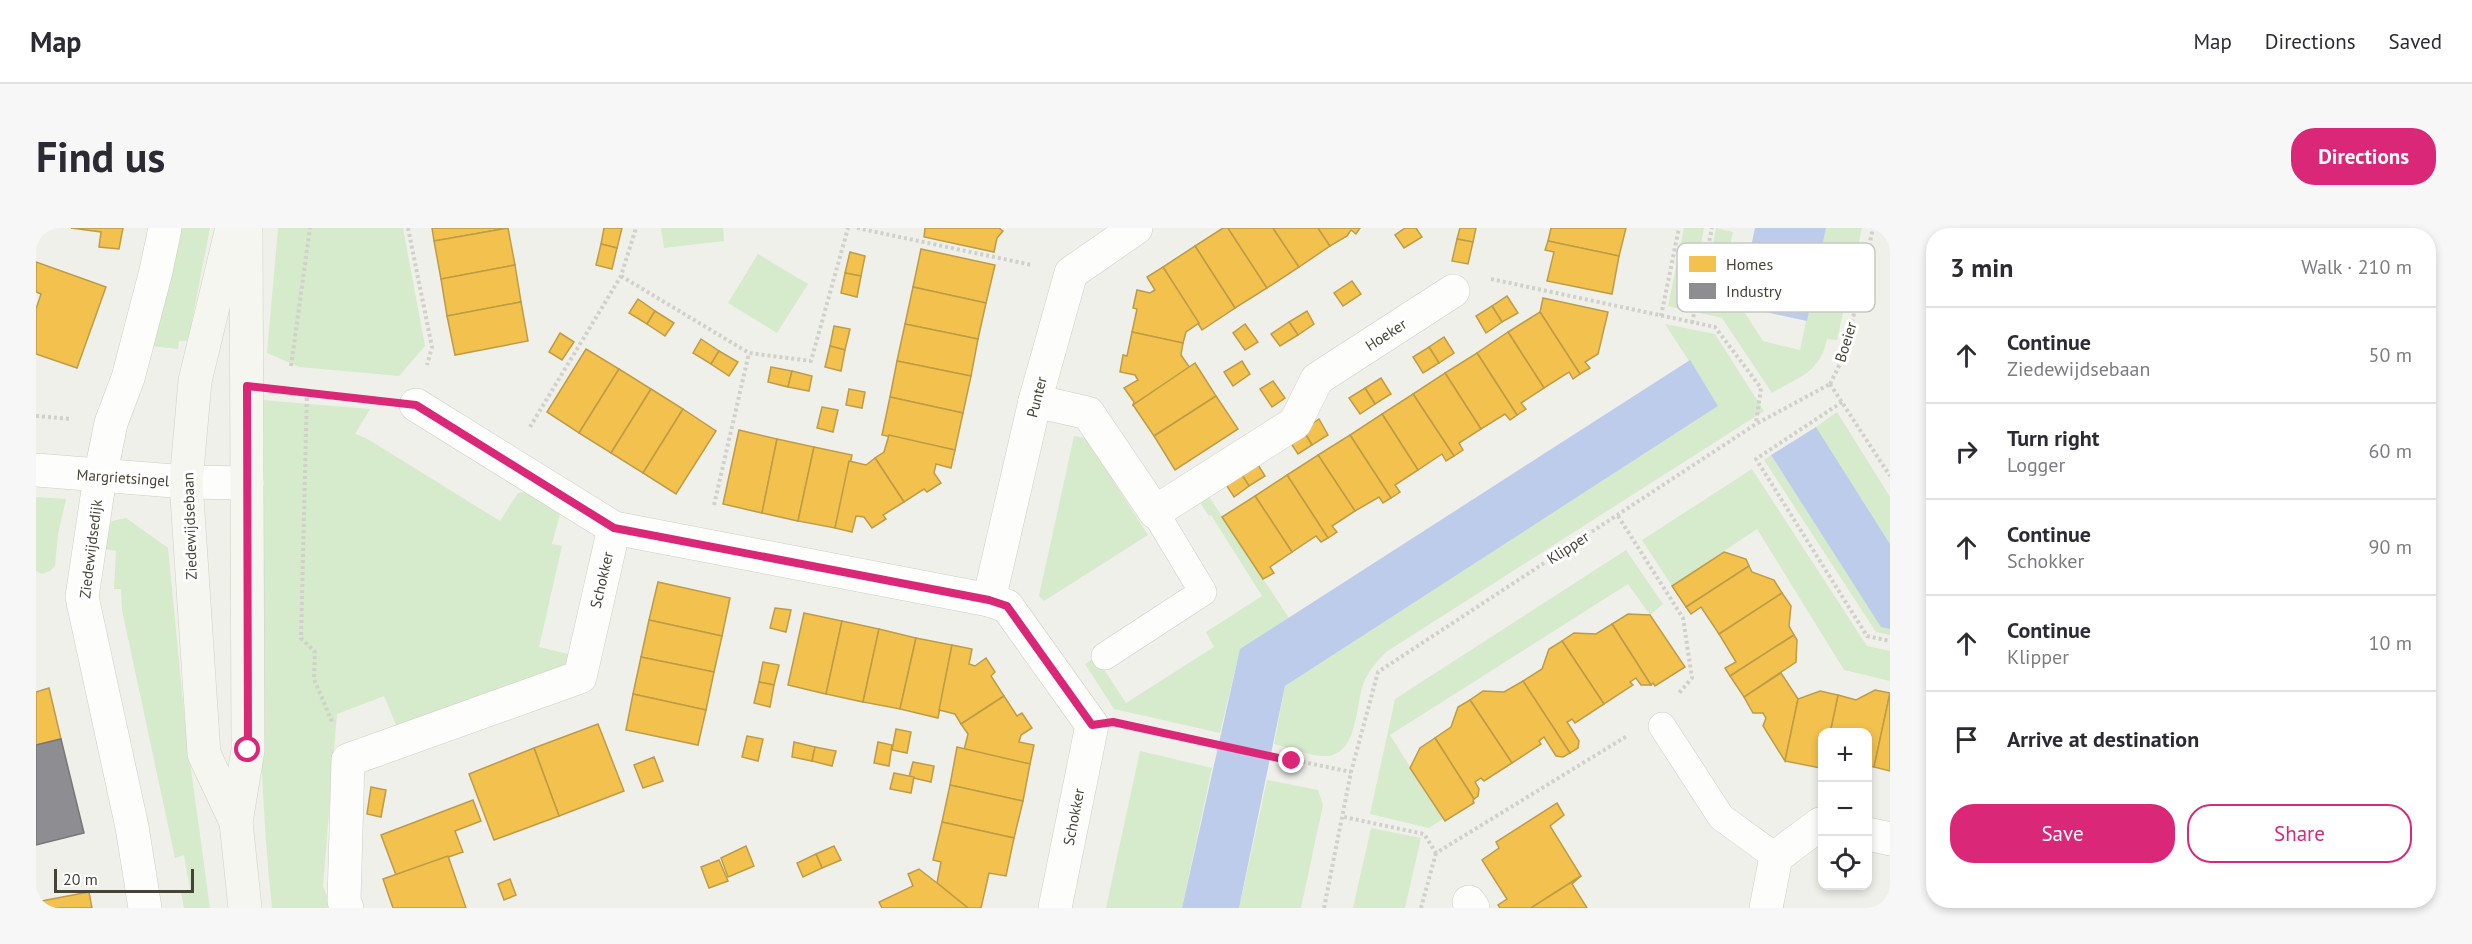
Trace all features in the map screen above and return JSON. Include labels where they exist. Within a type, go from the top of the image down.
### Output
[{"type":"street","name":"Ziedewijdsedijk","points":[[145,908],[132,827],[82,597],[100,477],[111,423],[128,378],[165,228]]},
{"type":"street","name":"Ziedewijdsebaan","points":[[232,228],[195,381],[186,482],[204,754],[236,822]]},
{"type":"street","name":"Ziedewijdsebaan","points":[[245,908],[236,822],[248,750],[246,228]]},
{"type":"street","points":[[1071,273],[1136,228]]},
{"type":"street","name":"Punter","points":[[989,600],[1035,401],[1071,273]]},
{"type":"street","name":"Hoeker","points":[[1155,512],[1295,423],[1317,379],[1453,291]]},
{"type":"street","points":[[1035,401],[1088,413],[1155,512]]},
{"type":"street","points":[[416,405],[614,528],[989,600],[1007,606],[1092,725]]},
{"type":"street","name":"Margrietsingel","points":[[36,470],[100,477],[247,483]]},
{"type":"street","name":"Schokker","points":[[348,760],[580,677],[614,528]]},
{"type":"street","name":"Schokker","points":[[1055,908],[1092,725]]},
{"type":"street","points":[[347,908],[344,901],[348,760]]},
{"type":"street","points":[[1766,908],[1776,857],[1818,826]]},
{"type":"street","points":[[1872,835],[1890,839]]},
{"type":"lane","points":[[1105,656],[1203,592],[1155,512]]},
{"type":"lane","points":[[1667,713],[1720,817],[1776,857]]},
{"type":"path","points":[[290,367],[310,228]]},
{"type":"path","points":[[247,386],[416,405],[432,347],[408,228]]},
{"type":"path","points":[[508,463],[621,276],[636,228]]},
{"type":"path","points":[[621,276],[749,353],[811,361],[848,228]]},
{"type":"path","points":[[857,228],[1071,273]]},
{"type":"path","points":[[1662,316],[1679,228]]},
{"type":"path","points":[[1709,243],[1712,228]]},
{"type":"path","name":"Boeier","points":[[1870,243],[1873,228]]},
{"type":"path","points":[[1453,291],[1477,276],[1715,327],[1761,388],[1756,424]]},
{"type":"path","points":[[1692,323],[1694,312]]},
{"type":"path","name":"Boeier","points":[[1830,384],[1845,354],[1854,312]]},
{"type":"path","points":[[705,544],[749,353]]},
{"type":"path","points":[[287,390],[289,379]]},
{"type":"path","points":[[1830,384],[1890,476]]},
{"type":"path","name":"Klipper","points":[[1324,908],[1344,817],[1351,772],[1378,672],[1756,424],[1830,384]]},
{"type":"path","points":[[307,392],[301,638],[315,652],[314,679],[348,760]]},
{"type":"path","points":[[1842,402],[1756,459],[1866,636],[1890,641]]},
{"type":"path","points":[[1618,516],[1683,618],[1692,678],[1667,713]]},
{"type":"path","points":[[1092,725],[1113,722],[1351,772]]},
{"type":"path","points":[[1422,908],[1436,853],[1627,736]]},
{"type":"path","points":[[1344,817],[1424,834],[1436,853]]},
{"type":"green space","points":[[179,228],[210,228],[188,341],[179,341],[178,349],[151,346]]},
{"type":"green space","points":[[278,228],[403,228],[425,346],[399,376],[299,367],[267,353]]},
{"type":"green space","points":[[661,228],[723,228],[724,241],[664,248]]},
{"type":"green space","points":[[1684,228],[1704,228],[1701,243],[1681,243]]},
{"type":"green space","points":[[1716,228],[1733,232],[1731,243],[1713,243]]},
{"type":"green space","points":[[1826,228],[1862,228],[1859,243],[1823,243]]},
{"type":"green space","points":[[758,254],[808,284],[777,333],[728,303]]},
{"type":"green space","points":[[1677,262],[1677,308],[1668,306]]},
{"type":"green space","points":[[1744,312],[1763,341],[1800,350],[1808,312],[1843,312],[1837,340],[1827,339],[1824,350],[1814,367],[1772,393],[1722,318],[1700,313]]},
{"type":"green space","points":[[1665,324],[1715,334],[1764,411],[1386,652],[1364,682],[1351,737],[1338,753],[1328,756],[1315,755],[1274,744],[1285,686],[1718,406]]},
{"type":"green space","points":[[262,400],[370,409],[355,434],[366,438],[500,521],[518,493],[534,491],[562,506],[552,544],[562,546],[539,647],[572,655],[571,662],[397,727],[384,696],[337,714],[323,886],[332,908],[272,908],[266,845],[260,718],[259,590]]},
{"type":"green space","points":[[1837,412],[1890,497],[1890,544],[1816,427]]},
{"type":"green space","points":[[1074,436],[1086,438],[1148,535],[1044,601],[1039,596]]},
{"type":"green space","points":[[1771,455],[1881,626],[1890,629],[1890,635],[1876,632],[1764,460]]},
{"type":"green space","points":[[1752,469],[1867,646],[1890,651],[1890,681],[1844,670],[1757,529],[1672,586],[1642,540]]},
{"type":"green space","points":[[1206,492],[1289,618],[1240,650],[1220,733],[1114,709],[1085,664],[1096,657],[1126,703],[1214,647],[1206,632],[1262,596],[1211,515],[1209,516],[1197,498]]},
{"type":"green space","points":[[36,497],[66,499],[58,534],[55,566],[42,574],[36,571]]},
{"type":"green space","points":[[126,518],[168,548],[186,733],[210,908],[184,908],[181,892],[190,889],[184,855],[175,858],[122,610],[121,589],[114,589],[116,551],[101,548],[112,521]]},
{"type":"green space","points":[[1626,550],[1663,604],[1650,615],[1628,584],[1390,735],[1443,819],[1429,828],[1370,814],[1395,699]]},
{"type":"green space","points":[[1140,751],[1212,768],[1182,908],[1106,908]]},
{"type":"green space","points":[[1267,780],[1318,790],[1323,805],[1301,908],[1239,908]]},
{"type":"green space","points":[[1371,828],[1421,838],[1405,908],[1353,908]]},
{"type":"water","points":[[1755,228],[1826,228],[1823,243],[1752,243]]},
{"type":"water","points":[[1765,312],[1809,312],[1807,321]]},
{"type":"water","points":[[1690,360],[1718,406],[1285,686],[1239,908],[1182,908],[1240,649]]},
{"type":"water","points":[[1816,427],[1890,544],[1890,629],[1881,627],[1771,455]]},
{"type":"building: Homes","points":[[71,228],[123,228],[119,249],[99,247],[101,232]]},
{"type":"building: Homes","points":[[432,228],[508,228],[434,241]]},
{"type":"building: Homes","points":[[508,228],[515,265],[441,279],[434,241]]},
{"type":"building: Homes","points":[[604,228],[622,228],[617,248],[601,244]]},
{"type":"building: Homes","points":[[925,228],[999,228],[1003,231],[997,238],[994,252],[924,237]]},
{"type":"building: Homes","points":[[1223,228],[1228,228],[1267,288],[1235,308],[1195,246]]},
{"type":"building: Homes","points":[[1228,228],[1273,228],[1299,267],[1267,288]]},
{"type":"building: Homes","points":[[1273,228],[1318,228],[1330,246],[1299,267]]},
{"type":"building: Homes","points":[[1318,228],[1360,228],[1356,234],[1351,230],[1347,236],[1330,246]]},
{"type":"building: Homes","points":[[1405,228],[1416,228],[1422,237],[1404,248],[1395,235]]},
{"type":"building: Homes","points":[[1460,228],[1476,228],[1473,242],[1457,239]]},
{"type":"building: Homes","points":[[1551,228],[1626,228],[1619,256],[1548,241]]},
{"type":"building: Homes","points":[[1457,239],[1473,242],[1468,264],[1452,261]]},
{"type":"building: Homes","points":[[1548,241],[1619,256],[1612,294],[1547,281],[1554,252],[1545,250]]},
{"type":"building: Homes","points":[[601,244],[617,248],[612,269],[596,265]]},
{"type":"building: Homes","points":[[1195,246],[1235,308],[1202,330],[1163,267]]},
{"type":"building: Homes","points":[[921,249],[995,265],[986,303],[913,287]]},
{"type":"building: Homes","points":[[850,252],[865,256],[861,276],[845,273]]},
{"type":"building: Homes","points":[[36,262],[106,287],[77,368],[36,354],[36,309],[41,294],[36,292]]},
{"type":"building: Homes","points":[[515,265],[521,302],[447,316],[441,279]]},
{"type":"building: Homes","points":[[1163,267],[1199,323],[1186,332],[1183,343],[1132,332],[1137,309],[1133,308],[1137,290],[1150,293],[1155,290],[1147,277]]},
{"type":"building: Homes","points":[[845,273],[861,276],[857,297],[841,293]]},
{"type":"building: Homes","points":[[1352,281],[1361,294],[1343,306],[1334,293]]},
{"type":"building: Homes","points":[[913,287],[986,303],[978,339],[905,324]]},
{"type":"building: Homes","points":[[1507,296],[1518,313],[1502,322],[1492,306]]},
{"type":"building: Homes","points":[[1543,298],[1608,312],[1598,354],[1585,362],[1590,368],[1580,374],[1540,312]]},
{"type":"building: Homes","points":[[638,299],[655,311],[647,324],[629,313]]},
{"type":"building: Homes","points":[[521,302],[528,341],[455,355],[447,316]]},
{"type":"building: Homes","points":[[1492,306],[1502,322],[1486,333],[1476,316]]},
{"type":"building: Homes","points":[[655,311],[674,323],[665,336],[647,324]]},
{"type":"building: Homes","points":[[1307,311],[1314,324],[1298,335],[1289,322]]},
{"type":"building: Homes","points":[[1540,312],[1580,374],[1573,379],[1569,372],[1544,388],[1508,332]]},
{"type":"building: Homes","points":[[1289,322],[1298,335],[1280,346],[1271,334]]},
{"type":"building: Homes","points":[[905,324],[978,339],[971,376],[897,361]]},
{"type":"building: Homes","points":[[1245,324],[1258,342],[1245,350],[1233,333]]},
{"type":"building: Homes","points":[[834,326],[850,329],[845,350],[830,346]]},
{"type":"building: Homes","points":[[1132,332],[1183,343],[1181,355],[1190,368],[1133,405],[1134,402],[1124,388],[1138,380],[1135,375],[1120,372],[1123,355],[1127,356]]},
{"type":"building: Homes","points":[[1508,332],[1544,388],[1521,403],[1526,409],[1517,415],[1477,353]]},
{"type":"building: Homes","points":[[560,333],[574,342],[562,360],[549,352]]},
{"type":"building: Homes","points":[[1444,337],[1454,353],[1439,363],[1429,347]]},
{"type":"building: Homes","points":[[701,339],[719,351],[711,364],[693,353]]},
{"type":"building: Homes","points":[[830,346],[845,350],[841,371],[825,367]]},
{"type":"building: Homes","points":[[1429,347],[1439,363],[1423,373],[1413,357]]},
{"type":"building: Homes","points":[[586,349],[619,369],[579,433],[547,412]]},
{"type":"building: Homes","points":[[719,351],[738,362],[729,376],[711,364]]},
{"type":"building: Homes","points":[[1477,353],[1517,415],[1510,420],[1505,414],[1481,429],[1445,373]]},
{"type":"building: Homes","points":[[897,361],[971,376],[963,413],[890,397]]},
{"type":"building: Homes","points":[[1242,361],[1250,374],[1233,386],[1224,372]]},
{"type":"building: Homes","points":[[1195,363],[1216,396],[1154,436],[1133,405]]},
{"type":"building: Homes","points":[[771,367],[792,371],[788,387],[768,382]]},
{"type":"building: Homes","points":[[619,369],[651,389],[611,453],[579,433]]},
{"type":"building: Homes","points":[[792,371],[812,376],[809,391],[788,387]]},
{"type":"building: Homes","points":[[1445,373],[1481,429],[1459,443],[1463,450],[1454,456],[1413,394]]},
{"type":"building: Homes","points":[[1381,378],[1391,394],[1375,404],[1365,388]]},
{"type":"building: Homes","points":[[1273,381],[1285,398],[1272,407],[1260,389]]},
{"type":"building: Homes","points":[[1365,388],[1375,404],[1360,414],[1349,398]]},
{"type":"building: Homes","points":[[651,389],[683,409],[643,473],[611,453]]},
{"type":"building: Homes","points":[[849,389],[865,392],[862,408],[846,405]]},
{"type":"building: Homes","points":[[1413,394],[1454,456],[1446,461],[1442,454],[1418,470],[1382,414]]},
{"type":"building: Homes","points":[[1216,396],[1238,429],[1175,470],[1154,436]]},
{"type":"building: Homes","points":[[890,397],[963,413],[955,450],[882,435]]},
{"type":"building: Homes","points":[[822,407],[838,410],[833,432],[817,428]]},
{"type":"building: Homes","points":[[683,409],[716,431],[676,494],[643,473]]},
{"type":"building: Homes","points":[[1382,414],[1418,470],[1395,485],[1400,492],[1391,498],[1350,435]]},
{"type":"building: Homes","points":[[1319,419],[1328,435],[1312,445],[1303,430]]},
{"type":"building: Homes","points":[[739,430],[777,439],[762,513],[723,504]]},
{"type":"building: Homes","points":[[1303,430],[1312,445],[1298,454],[1288,439]]},
{"type":"building: Homes","points":[[889,435],[955,450],[951,468],[936,464],[934,473],[941,483],[927,492],[924,489],[904,502],[875,458],[884,452]]},
{"type":"building: Homes","points":[[1350,435],[1391,498],[1383,503],[1379,497],[1355,511],[1318,455]]},
{"type":"building: Homes","points":[[777,439],[814,447],[798,521],[762,513]]},
{"type":"building: Homes","points":[[814,447],[852,455],[835,528],[798,521]]},
{"type":"building: Homes","points":[[1318,455],[1355,511],[1332,526],[1337,532],[1328,538],[1287,475]]},
{"type":"building: Homes","points":[[875,458],[904,502],[883,515],[886,519],[872,528],[864,517],[856,516],[852,532],[835,528],[849,461],[866,465]]},
{"type":"building: Homes","points":[[1255,460],[1265,476],[1249,486],[1239,470]]},
{"type":"building: Homes","points":[[1239,470],[1249,486],[1234,497],[1223,480]]},
{"type":"building: Homes","points":[[1287,475],[1328,538],[1321,542],[1316,536],[1292,552],[1255,496]]},
{"type":"building: Homes","points":[[1255,496],[1292,552],[1270,567],[1274,573],[1263,579],[1222,517]]},
{"type":"building: Homes","points":[[1724,552],[1746,559],[1749,566],[1686,607],[1672,586]]},
{"type":"building: Homes","points":[[1749,566],[1752,572],[1774,580],[1782,593],[1719,634],[1701,607],[1691,614],[1686,607]]},
{"type":"building: Homes","points":[[658,582],[730,598],[722,636],[649,620]]},
{"type":"building: Homes","points":[[1782,593],[1791,606],[1789,626],[1794,635],[1730,676],[1725,668],[1736,662],[1719,634]]},
{"type":"building: Homes","points":[[775,608],[791,610],[786,632],[770,628]]},
{"type":"building: Homes","points":[[804,613],[842,621],[826,694],[788,685]]},
{"type":"building: Homes","points":[[1628,614],[1650,615],[1685,667],[1655,686],[1653,683],[1651,685],[1612,624]]},
{"type":"building: Homes","points":[[649,620],[722,636],[714,672],[641,657]]},
{"type":"building: Homes","points":[[842,621],[879,629],[863,702],[826,694]]},
{"type":"building: Homes","points":[[1612,624],[1651,685],[1641,685],[1636,678],[1630,682],[1633,685],[1604,704],[1562,641],[1574,633],[1596,634]]},
{"type":"building: Homes","points":[[879,629],[916,638],[900,709],[863,702]]},
{"type":"building: Homes","points":[[1794,635],[1797,640],[1796,662],[1744,697],[1730,676]]},
{"type":"building: Homes","points":[[916,638],[952,645],[938,718],[900,709]]},
{"type":"building: Homes","points":[[1562,641],[1604,704],[1575,723],[1572,719],[1567,722],[1579,741],[1578,748],[1570,753],[1523,681],[1542,669],[1549,649]]},
{"type":"building: Homes","points":[[952,645],[972,649],[969,664],[975,666],[986,658],[995,672],[991,676],[1004,696],[961,724],[955,714],[939,710]]},
{"type":"building: Homes","points":[[641,657],[714,672],[706,710],[633,694]]},
{"type":"building: Homes","points":[[763,662],[779,665],[774,685],[759,682]]},
{"type":"building: Homes","points":[[1781,673],[1798,699],[1785,761],[1763,726],[1766,718],[1763,713],[1753,713],[1744,697]]},
{"type":"building: Homes","points":[[1523,681],[1570,753],[1563,757],[1556,756],[1544,737],[1539,741],[1541,744],[1512,763],[1470,700],[1483,691],[1504,692]]},
{"type":"building: Homes","points":[[759,682],[774,685],[770,707],[754,703]]},
{"type":"building: Homes","points":[[49,688],[61,739],[36,745],[36,692]]},
{"type":"building: Homes","points":[[1875,690],[1890,693],[1874,767],[1872,767],[1872,728],[1831,728],[1838,695],[1856,700]]},
{"type":"building: Homes","points":[[1820,691],[1838,695],[1831,728],[1818,728],[1818,768],[1785,761],[1798,699]]},
{"type":"building: Homes","points":[[1890,693],[1890,771],[1874,767]]},
{"type":"building: Homes","points":[[633,694],[706,710],[698,745],[626,730]]},
{"type":"building: Homes","points":[[1004,696],[1017,716],[1022,713],[1032,728],[1021,735],[1019,742],[1034,745],[1030,764],[964,750],[968,734],[961,724]]},
{"type":"building: Homes","points":[[1470,700],[1512,763],[1484,781],[1481,778],[1475,782],[1479,789],[1478,796],[1474,799],[1435,738],[1451,727],[1458,707]]},
{"type":"building: Homes","points":[[598,724],[624,791],[559,816],[534,748]]},
{"type":"building: Homes","points":[[896,729],[911,732],[907,753],[892,750]]},
{"type":"building: Homes","points":[[747,736],[763,739],[758,761],[742,757]]},
{"type":"building: Homes","points":[[1435,738],[1474,799],[1474,803],[1445,821],[1410,768],[1420,748]]},
{"type":"building: Homes","points":[[794,742],[815,747],[812,761],[792,757]]},
{"type":"building: Homes","points":[[878,742],[892,745],[889,766],[874,763]]},
{"type":"building: Homes","points":[[815,747],[836,751],[832,766],[812,761]]},
{"type":"building: Homes","points":[[957,747],[1030,764],[1023,801],[950,785]]},
{"type":"building: Homes","points":[[534,748],[559,816],[494,840],[469,774]]},
{"type":"building: Homes","points":[[654,757],[663,781],[643,788],[634,765]]},
{"type":"building: Homes","points":[[913,762],[934,766],[931,782],[909,777]]},
{"type":"building: Homes","points":[[894,773],[914,777],[911,793],[890,789]]},
{"type":"building: Homes","points":[[950,785],[1023,801],[1014,838],[942,822]]},
{"type":"building: Homes","points":[[371,787],[386,790],[381,817],[367,814]]},
{"type":"building: Homes","points":[[473,800],[481,821],[455,831],[463,852],[396,875],[381,835]]},
{"type":"building: Homes","points":[[1557,803],[1564,815],[1550,826],[1581,876],[1531,908],[1500,908],[1498,905],[1507,899],[1482,860],[1499,848],[1496,842]]},
{"type":"building: Homes","points":[[942,822],[1014,838],[1006,876],[989,873],[981,908],[968,908],[937,883],[941,862],[933,860]]},
{"type":"building: Homes","points":[[746,846],[754,866],[728,877],[721,858]]},
{"type":"building: Homes","points":[[834,846],[841,860],[822,868],[816,854]]},
{"type":"building: Homes","points":[[816,854],[822,868],[803,877],[797,863]]},
{"type":"building: Homes","points":[[448,856],[466,908],[393,908],[383,879]]},
{"type":"building: Homes","points":[[719,860],[728,881],[709,888],[701,867]]},
{"type":"building: Homes","points":[[919,869],[968,908],[882,908],[879,902],[913,886],[908,874]]},
{"type":"building: Homes","points":[[1581,876],[1572,884],[1587,908],[1531,908]]},
{"type":"building: Homes","points":[[510,879],[516,895],[504,900],[498,884]]},
{"type":"building: Homes","points":[[89,892],[92,908],[36,908],[36,902]]},
{"type":"building: Industry","points":[[61,739],[84,833],[36,845],[36,745]]},
{"type":"route","points":[[248,750],[247,386],[416,405],[614,528],[989,600],[1007,606],[1092,725],[1113,722],[1292,761]]}]
